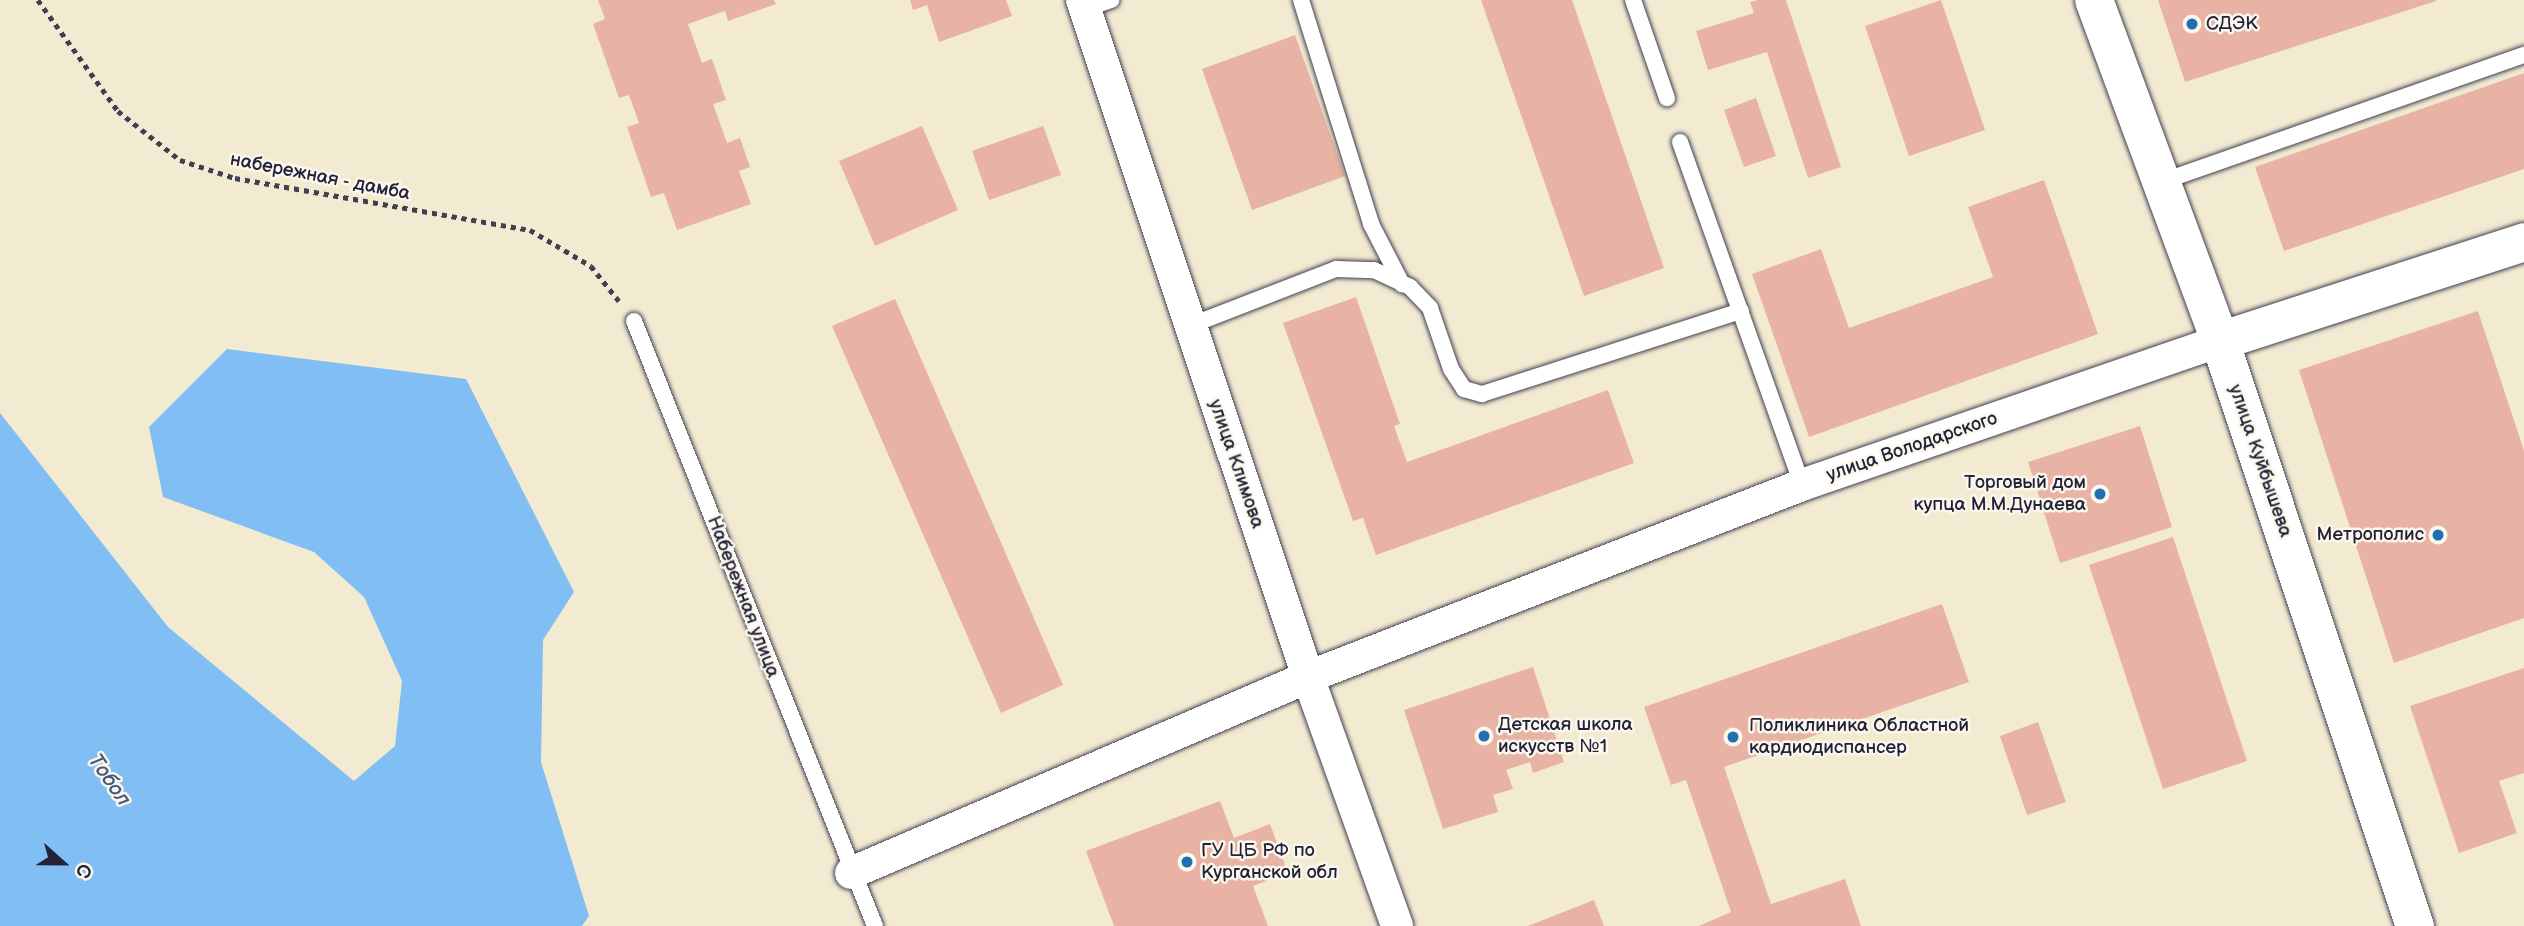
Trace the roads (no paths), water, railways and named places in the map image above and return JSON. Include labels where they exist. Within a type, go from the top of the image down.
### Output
[{"type":"main road","name":"улица Куйбышева","points":[[2094,0],[2220,341],[2416,926]]},
{"type":"main road","name":"улица Володарского","points":[[2220,341],[2524,242]]},
{"type":"street","name":"улица Климова","points":[[1093,3],[1189,326],[1308,677],[1397,926]]},
{"type":"street","name":"улица Володарского","points":[[1308,677],[1802,485],[2220,341]]},
{"type":"street","points":[[851,873],[1308,677]]},
{"type":"lane","points":[[1301,0],[1371,224],[1402,284]]},
{"type":"lane","points":[[1633,0],[1667,98]]},
{"type":"lane","points":[[2161,182],[2524,55]]},
{"type":"lane","points":[[1681,142],[1802,485]]},
{"type":"lane","points":[[1189,326],[1336,269],[1374,270],[1402,284],[1430,308],[1451,369],[1464,389],[1482,394],[1741,311]]},
{"type":"lane","name":"Набережная улица","points":[[634,321],[851,873],[875,926]]},
{"type":"water","name":"Тобол","points":[[227,349],[466,379],[574,592],[543,640],[541,762],[589,916],[582,926],[0,926],[0,413],[168,627],[354,781],[395,746],[402,681],[364,597],[314,552],[163,497],[149,427]]},
{"type":"place","name":"СДЭК","points":[[2192,24]]},
{"type":"place","name":"Торговый дом купца М.М.Дунаева","points":[[2100,494]]},
{"type":"place","name":"Метрополис","points":[[2438,535]]},
{"type":"place","name":"Детская школа искусств №1","points":[[1484,736]]},
{"type":"place","name":"Поликлиника Областной кардиодиспансер","points":[[1733,737]]},
{"type":"place","name":"ГУ ЦБ РФ по Курганской обл","points":[[1187,862]]}]
